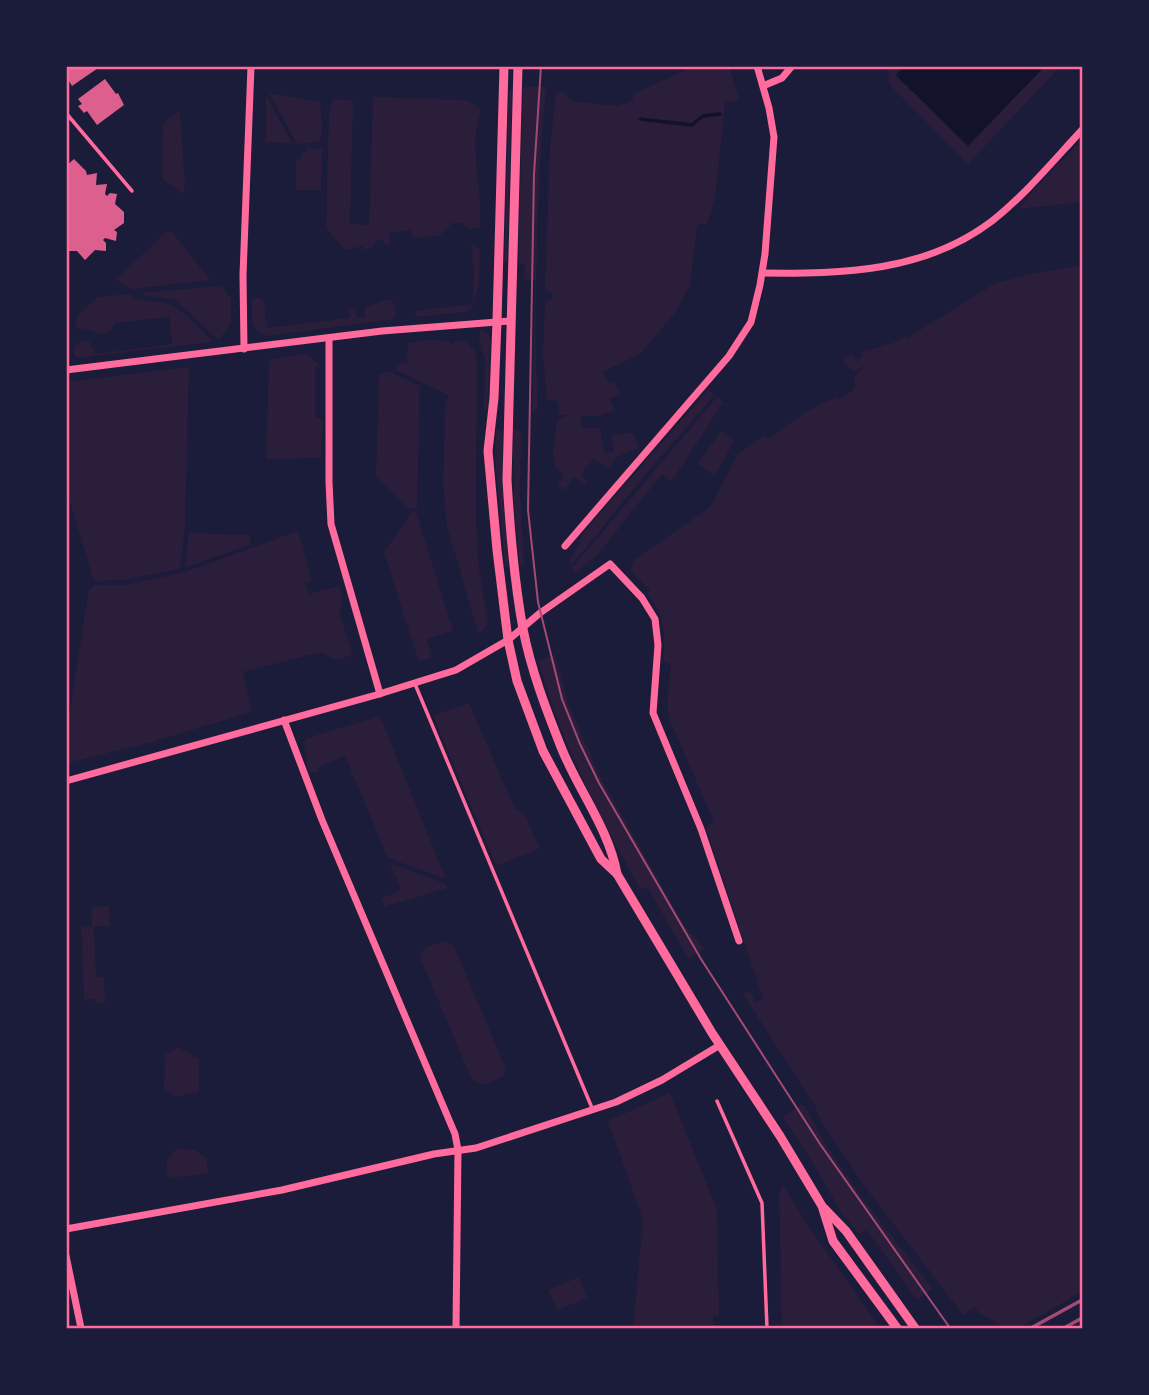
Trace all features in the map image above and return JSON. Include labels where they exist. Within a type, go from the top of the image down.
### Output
[{"type":"street","points":[[244,349],[243,275],[251,66]]},
{"type":"street","points":[[504,66],[498,321],[488,451],[508,640],[519,689],[551,768],[601,859],[617,874],[720,1045],[822,1206],[846,1231],[915,1328]]},
{"type":"street","points":[[518,66],[510,321],[507,480],[509,529],[523,629],[551,722],[572,772],[613,850],[617,874]]},
{"type":"street","points":[[565,546],[729,356],[751,322],[762,273],[774,137],[757,66]]},
{"type":"street","points":[[763,86],[782,78],[792,66]]},
{"type":"street","points":[[762,273],[832,273],[872,269],[915,261],[944,250],[968,238],[994,219],[1083,130]]},
{"type":"street","points":[[66,370],[510,321]]},
{"type":"street","points":[[329,339],[331,524],[380,694]]},
{"type":"street","points":[[66,781],[415,684],[466,666],[508,640],[555,601],[610,564],[642,598],[655,619],[658,645],[653,713],[701,829],[739,941]]},
{"type":"street","points":[[284,720],[322,820],[455,1134],[458,1150],[456,1328]]},
{"type":"street","points":[[66,1229],[282,1190],[476,1148],[593,1110],[646,1088],[720,1045]]},
{"type":"street","points":[[822,1206],[833,1241],[897,1328]]},
{"type":"street","points":[[66,1256],[80,1328]]},
{"type":"lane","points":[[66,113],[132,191]]},
{"type":"lane","points":[[415,684],[593,1110]]},
{"type":"lane","points":[[717,1101],[762,1203],[767,1328]]},
{"type":"shaded area","points":[[693,66],[729,67],[739,99],[725,103],[715,198],[707,224],[699,224],[697,228],[690,285],[675,313],[640,354],[603,372],[609,384],[615,382],[620,394],[610,399],[614,411],[599,416],[581,416],[581,428],[600,428],[605,454],[614,452],[612,435],[633,433],[639,448],[617,457],[608,468],[594,459],[581,476],[588,482],[585,486],[573,477],[565,491],[562,487],[557,487],[563,478],[562,473],[555,467],[553,453],[557,421],[568,415],[559,414],[558,401],[547,400],[543,358],[545,301],[552,300],[552,292],[547,291],[545,286],[550,147],[556,93],[563,92],[572,101],[617,106],[632,101],[634,94]]},
{"type":"shaded area","points":[[904,66],[1044,67],[968,146],[896,75]]},
{"type":"shaded area","points":[[891,67],[904,67],[896,76],[968,145],[1044,67],[1060,67],[968,164],[889,84],[888,71]]},
{"type":"shaded area","points":[[523,87],[547,87],[537,235],[538,409],[532,413],[535,280],[524,279],[525,264],[518,263]]},
{"type":"shaded area","points":[[509,90],[512,90],[507,262],[504,262]]},
{"type":"shaded area","points":[[269,93],[320,102],[322,128],[319,142],[297,144]]},
{"type":"shaded area","points":[[266,95],[292,143],[266,142]]},
{"type":"shaded area","points":[[373,97],[467,100],[481,109],[476,137],[480,227],[469,229],[461,223],[452,223],[440,235],[413,239],[410,230],[389,234],[391,243],[376,241],[373,247],[364,250],[363,246],[345,250],[326,228],[329,113],[333,99],[353,100],[350,224],[369,225]]},
{"type":"shaded area","points":[[180,111],[184,194],[162,179],[163,123]]},
{"type":"shaded area","points":[[1082,140],[1082,202],[1019,209],[1037,186]]},
{"type":"shaded area","points":[[307,148],[322,149],[321,190],[296,190],[296,161],[300,161],[301,153],[307,152]]},
{"type":"shaded area","points":[[166,232],[172,232],[210,280],[132,289],[116,280]]},
{"type":"shaded area","points":[[471,242],[480,250],[479,284],[472,308],[466,312],[416,317],[414,311],[473,304]]},
{"type":"shaded area","points":[[1082,265],[1082,1292],[1018,1328],[1001,1328],[1001,1325],[979,1313],[975,1307],[963,1315],[863,1184],[743,994],[751,992],[755,1002],[763,999],[706,827],[714,822],[669,718],[667,705],[671,664],[663,662],[664,634],[661,618],[647,594],[650,591],[631,571],[634,560],[710,507],[738,454],[765,435],[767,439],[809,410],[836,397],[839,400],[855,388],[854,377],[870,361],[856,372],[843,361],[843,357],[863,357],[861,352],[896,342],[905,336],[907,338],[994,284],[1030,274]]},
{"type":"shaded area","points":[[221,286],[231,298],[231,323],[219,340],[174,299],[140,293]]},
{"type":"shaded area","points":[[129,294],[177,308],[213,342],[77,358],[73,347],[82,341],[90,342],[95,354],[172,344],[169,317],[115,323],[108,333],[104,334],[77,328],[75,325],[77,316],[98,297]]},
{"type":"shaded area","points":[[258,297],[264,301],[267,328],[349,318],[349,309],[355,309],[357,318],[365,317],[365,307],[388,299],[394,303],[396,310],[394,319],[268,336],[257,331],[253,322],[252,300]]},
{"type":"shaded area","points":[[480,330],[487,332],[491,339],[487,412],[484,411],[485,360],[479,340]]},
{"type":"shaded area","points":[[466,340],[475,352],[477,361],[476,518],[479,570],[488,621],[486,628],[478,633],[447,526],[443,486],[445,410],[448,395],[397,371],[396,364],[407,363],[408,343],[449,341],[451,344]]},
{"type":"shaded area","points":[[307,354],[319,364],[319,367],[315,367],[315,417],[323,419],[321,458],[266,459],[269,359]]},
{"type":"shaded area","points":[[189,367],[185,527],[180,569],[122,580],[94,581],[67,492],[67,382]]},
{"type":"shaded area","points":[[388,371],[420,386],[417,508],[409,509],[376,475],[379,374]]},
{"type":"shaded area","points":[[708,390],[715,395],[644,476],[571,566],[570,560],[583,533]]},
{"type":"shaded area","points":[[717,397],[733,410],[723,403],[673,479],[671,481],[662,474],[598,554],[576,573],[572,568]]},
{"type":"shaded area","points":[[496,429],[502,430],[509,567],[505,567],[495,455]]},
{"type":"shaded area","points":[[513,430],[521,430],[520,494],[524,565],[520,566],[514,510]]},
{"type":"shaded area","points":[[721,431],[734,441],[715,476],[698,464]]},
{"type":"shaded area","points":[[412,512],[416,512],[453,631],[427,639],[432,657],[422,661],[418,659],[384,552]]},
{"type":"shaded area","points":[[298,531],[312,582],[305,584],[309,594],[339,586],[343,603],[339,613],[353,655],[335,660],[320,652],[243,672],[252,712],[152,742],[67,763],[67,729],[89,589],[94,585],[124,585],[185,572]]},
{"type":"shaded area","points":[[189,533],[250,535],[250,545],[187,567]]},
{"type":"shaded area","points":[[555,656],[569,706],[600,776],[683,924],[705,949],[689,959],[647,887],[641,890],[610,834],[570,749],[538,660]]},
{"type":"shaded area","points":[[469,703],[515,809],[524,814],[539,846],[538,849],[496,866],[433,716]]},
{"type":"shaded area","points":[[380,716],[446,879],[388,858],[345,756],[318,767],[319,772],[308,773],[304,743],[307,738]]},
{"type":"shaded area","points":[[390,863],[446,884],[447,888],[384,907],[381,899],[401,890]]},
{"type":"shaded area","points":[[109,906],[110,926],[94,926],[96,977],[104,977],[105,1003],[95,1003],[94,999],[84,999],[81,926],[92,926],[91,907]]},
{"type":"shaded area","points":[[445,941],[454,946],[506,1069],[503,1077],[484,1085],[472,1080],[422,962],[421,953],[425,948]]},
{"type":"shaded area","points":[[178,1047],[199,1059],[199,1092],[175,1097],[164,1088],[165,1055]]},
{"type":"shaded area","points":[[670,1093],[717,1210],[719,1315],[713,1316],[713,1325],[720,1325],[720,1328],[633,1328],[643,1220],[608,1121]]},
{"type":"shaded area","points":[[800,1105],[805,1106],[833,1155],[864,1200],[933,1289],[917,1300],[867,1230],[860,1234],[843,1215],[783,1117]]},
{"type":"shaded area","points":[[176,1149],[195,1150],[207,1159],[208,1173],[171,1178],[167,1173],[167,1160]]},
{"type":"shaded area","points":[[782,1184],[880,1328],[782,1328],[779,1192]]},
{"type":"shaded area","points":[[579,1277],[587,1298],[557,1310],[548,1290]]},
{"type":"building","points":[[66,66],[101,66],[72,86],[69,81],[66,83]]},
{"type":"building","points":[[105,79],[116,94],[118,93],[124,105],[97,125],[87,111],[84,113],[78,106],[82,104],[78,99]]},
{"type":"building","points":[[74,159],[87,175],[97,173],[96,185],[107,184],[107,196],[110,193],[117,194],[115,204],[124,212],[124,223],[114,230],[117,232],[116,241],[105,238],[103,240],[106,243],[106,251],[95,250],[85,260],[77,251],[66,251],[66,166]]},
{"type":"waterway","points":[[640,119],[692,125],[703,116],[720,114]]},
{"type":"tram line","points":[[541,66],[534,174],[528,510],[538,602],[562,699],[599,783],[701,959],[820,1144],[950,1328]]},
{"type":"railway","points":[[1031,1328],[1082,1300]]},
{"type":"railway","points":[[1064,1328],[1082,1318]]}]
